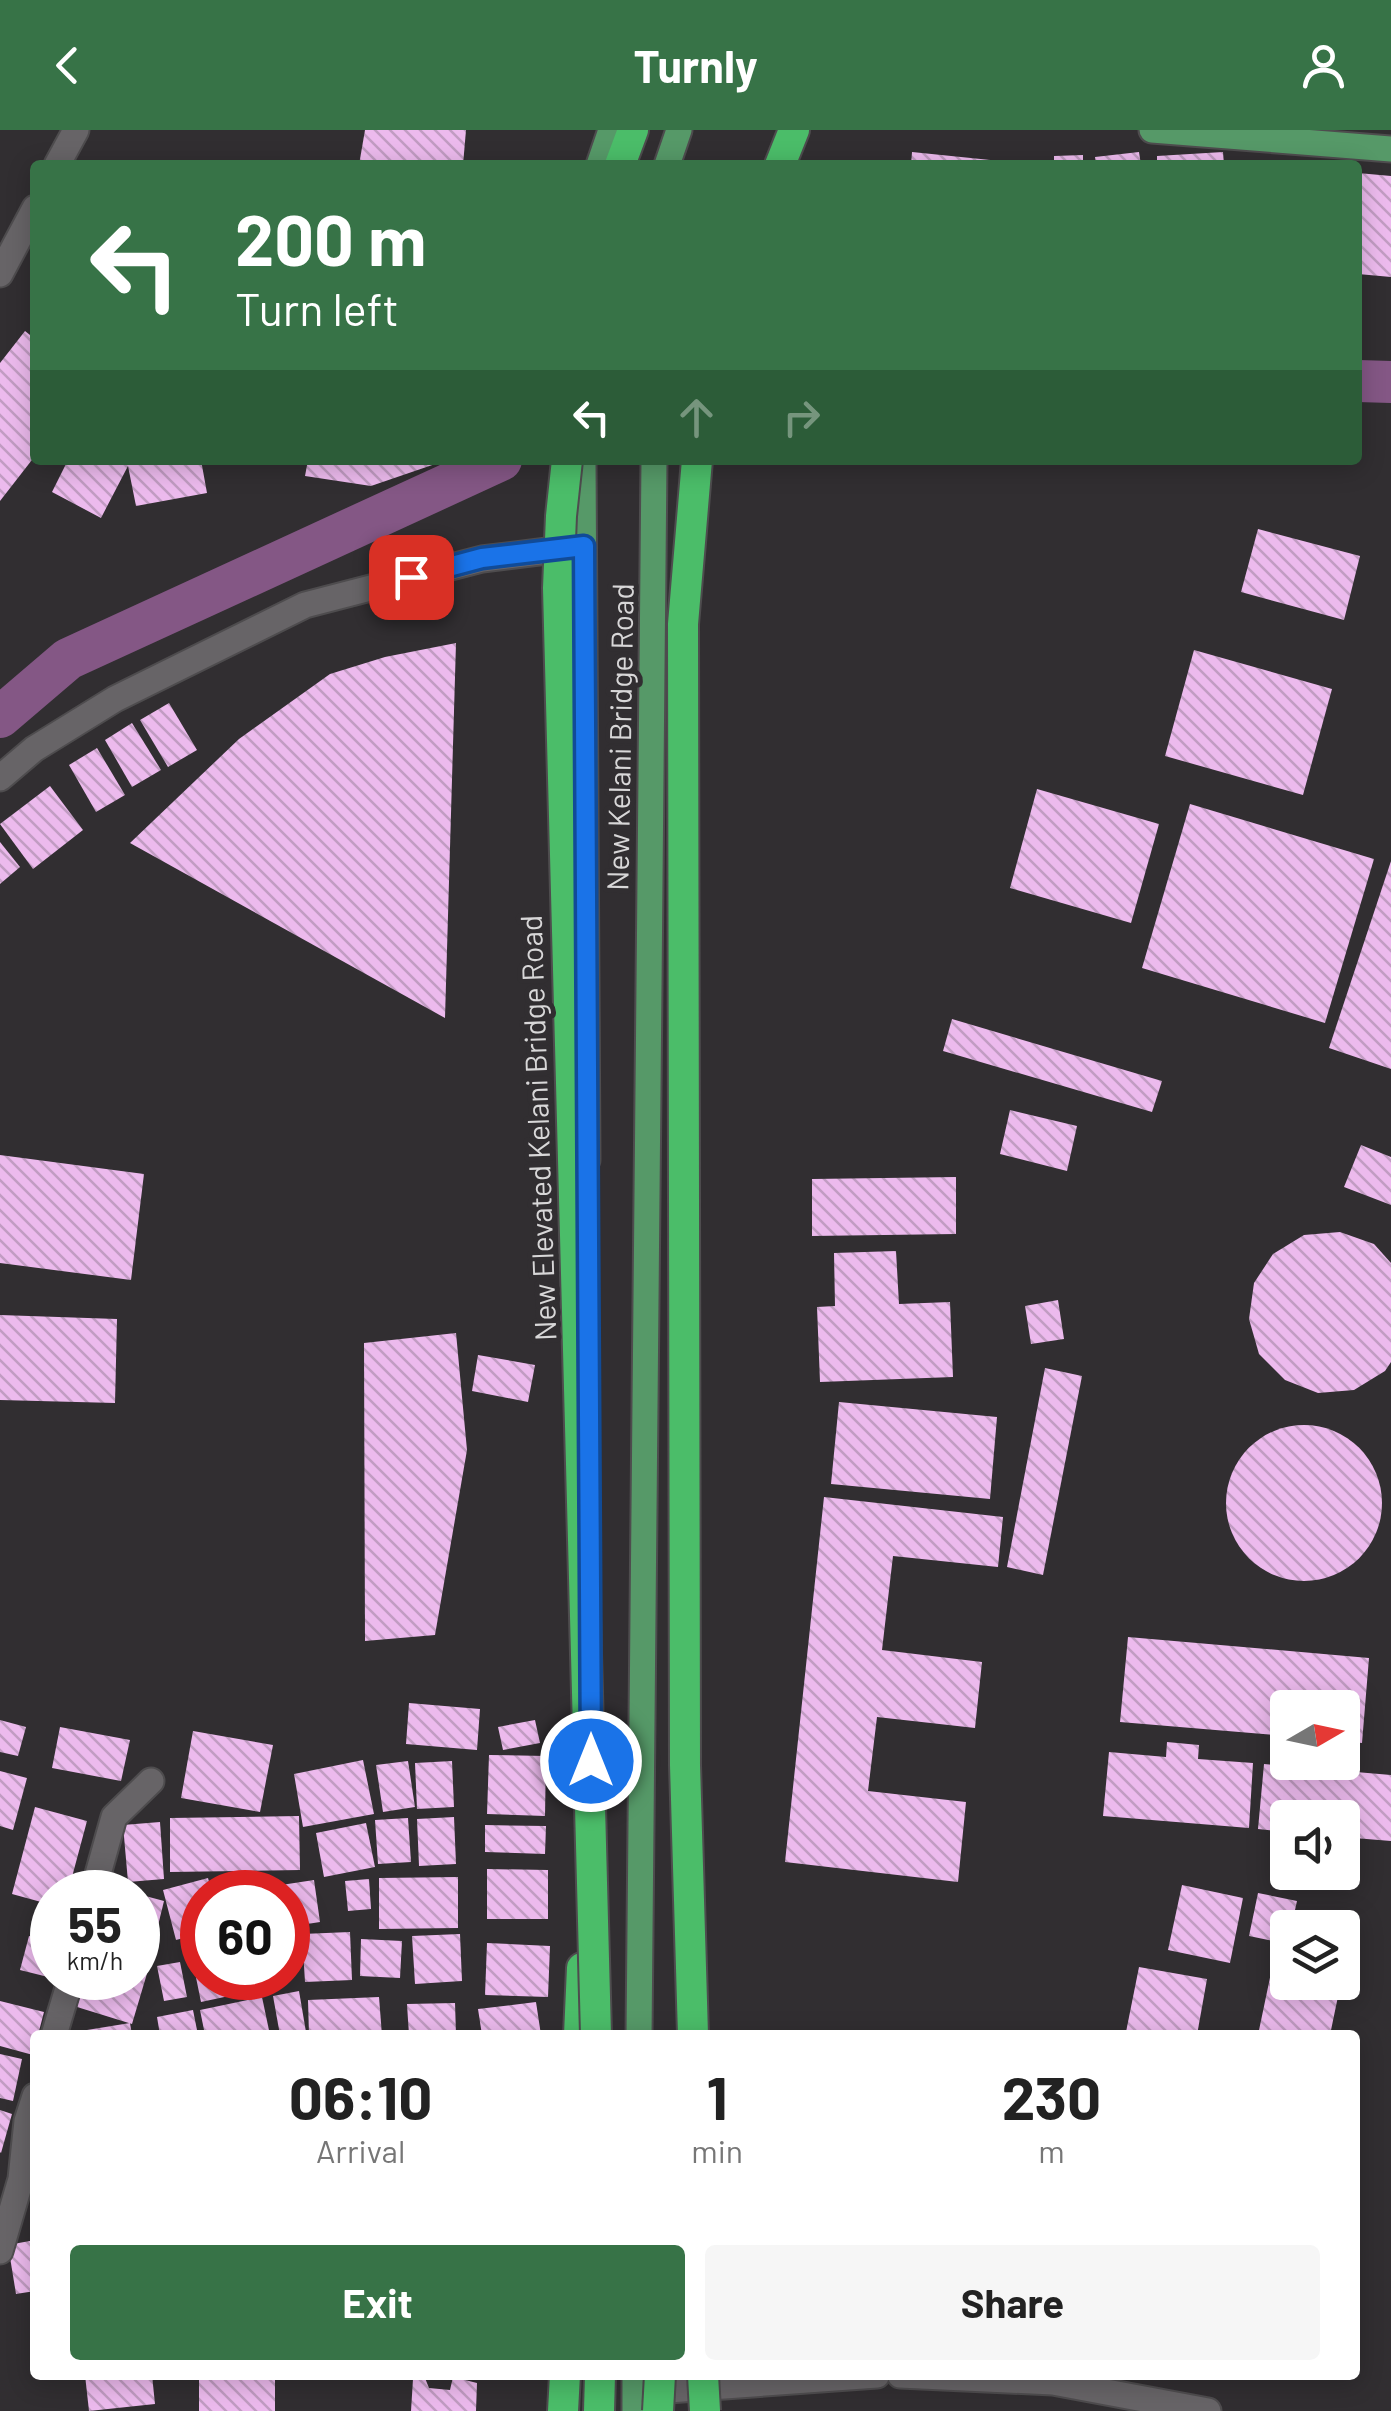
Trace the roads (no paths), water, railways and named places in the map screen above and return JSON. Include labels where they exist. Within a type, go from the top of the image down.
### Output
[{"type":"highway","points":[[622,160],[633,130]]},
{"type":"highway","points":[[782,160],[794,130]]},
{"type":"highway","name":"New Elevated Kelani Bridge Road","points":[[566,465],[558,608],[588,1795]]},
{"type":"highway","points":[[694,2030],[686,1765],[683,624],[697,465]]},
{"type":"highway","points":[[676,2030],[686,1765]]},
{"type":"highway","points":[[580,2030],[588,1795]]},
{"type":"highway","points":[[588,1795],[594,2030]]},
{"type":"highway","points":[[575,2399],[595,2380]]},
{"type":"highway","points":[[704,2380],[704,2411]]},
{"type":"main road","points":[[601,160],[612,130]]},
{"type":"main road","points":[[669,160],[679,130]]},
{"type":"main road","points":[[1152,130],[1391,149]]},
{"type":"main road","name":"New Kelani Bridge Road","points":[[584,465],[594,2030]]},
{"type":"main road","name":"New Kelani Bridge Road","points":[[639,2030],[654,472]]},
{"type":"street","points":[[61,160],[76,130]]},
{"type":"street","points":[[0,274],[30,217]]},
{"type":"street","points":[[0,778],[34,749],[115,699],[305,604],[482,558],[584,546]]},
{"type":"street","points":[[100,1870],[114,1817],[151,1781]]},
{"type":"street","points":[[55,2030],[64,2000]]},
{"type":"street","points":[[0,2251],[16,2206],[30,2112]]},
{"type":"street","points":[[641,2397],[823,2380]]},
{"type":"street","points":[[1009,2380],[1053,2382],[1208,2411]]},
{"type":"waterway","points":[[1362,381],[1391,382]]},
{"type":"waterway","points":[[0,717],[68,659],[490,465]]}]
